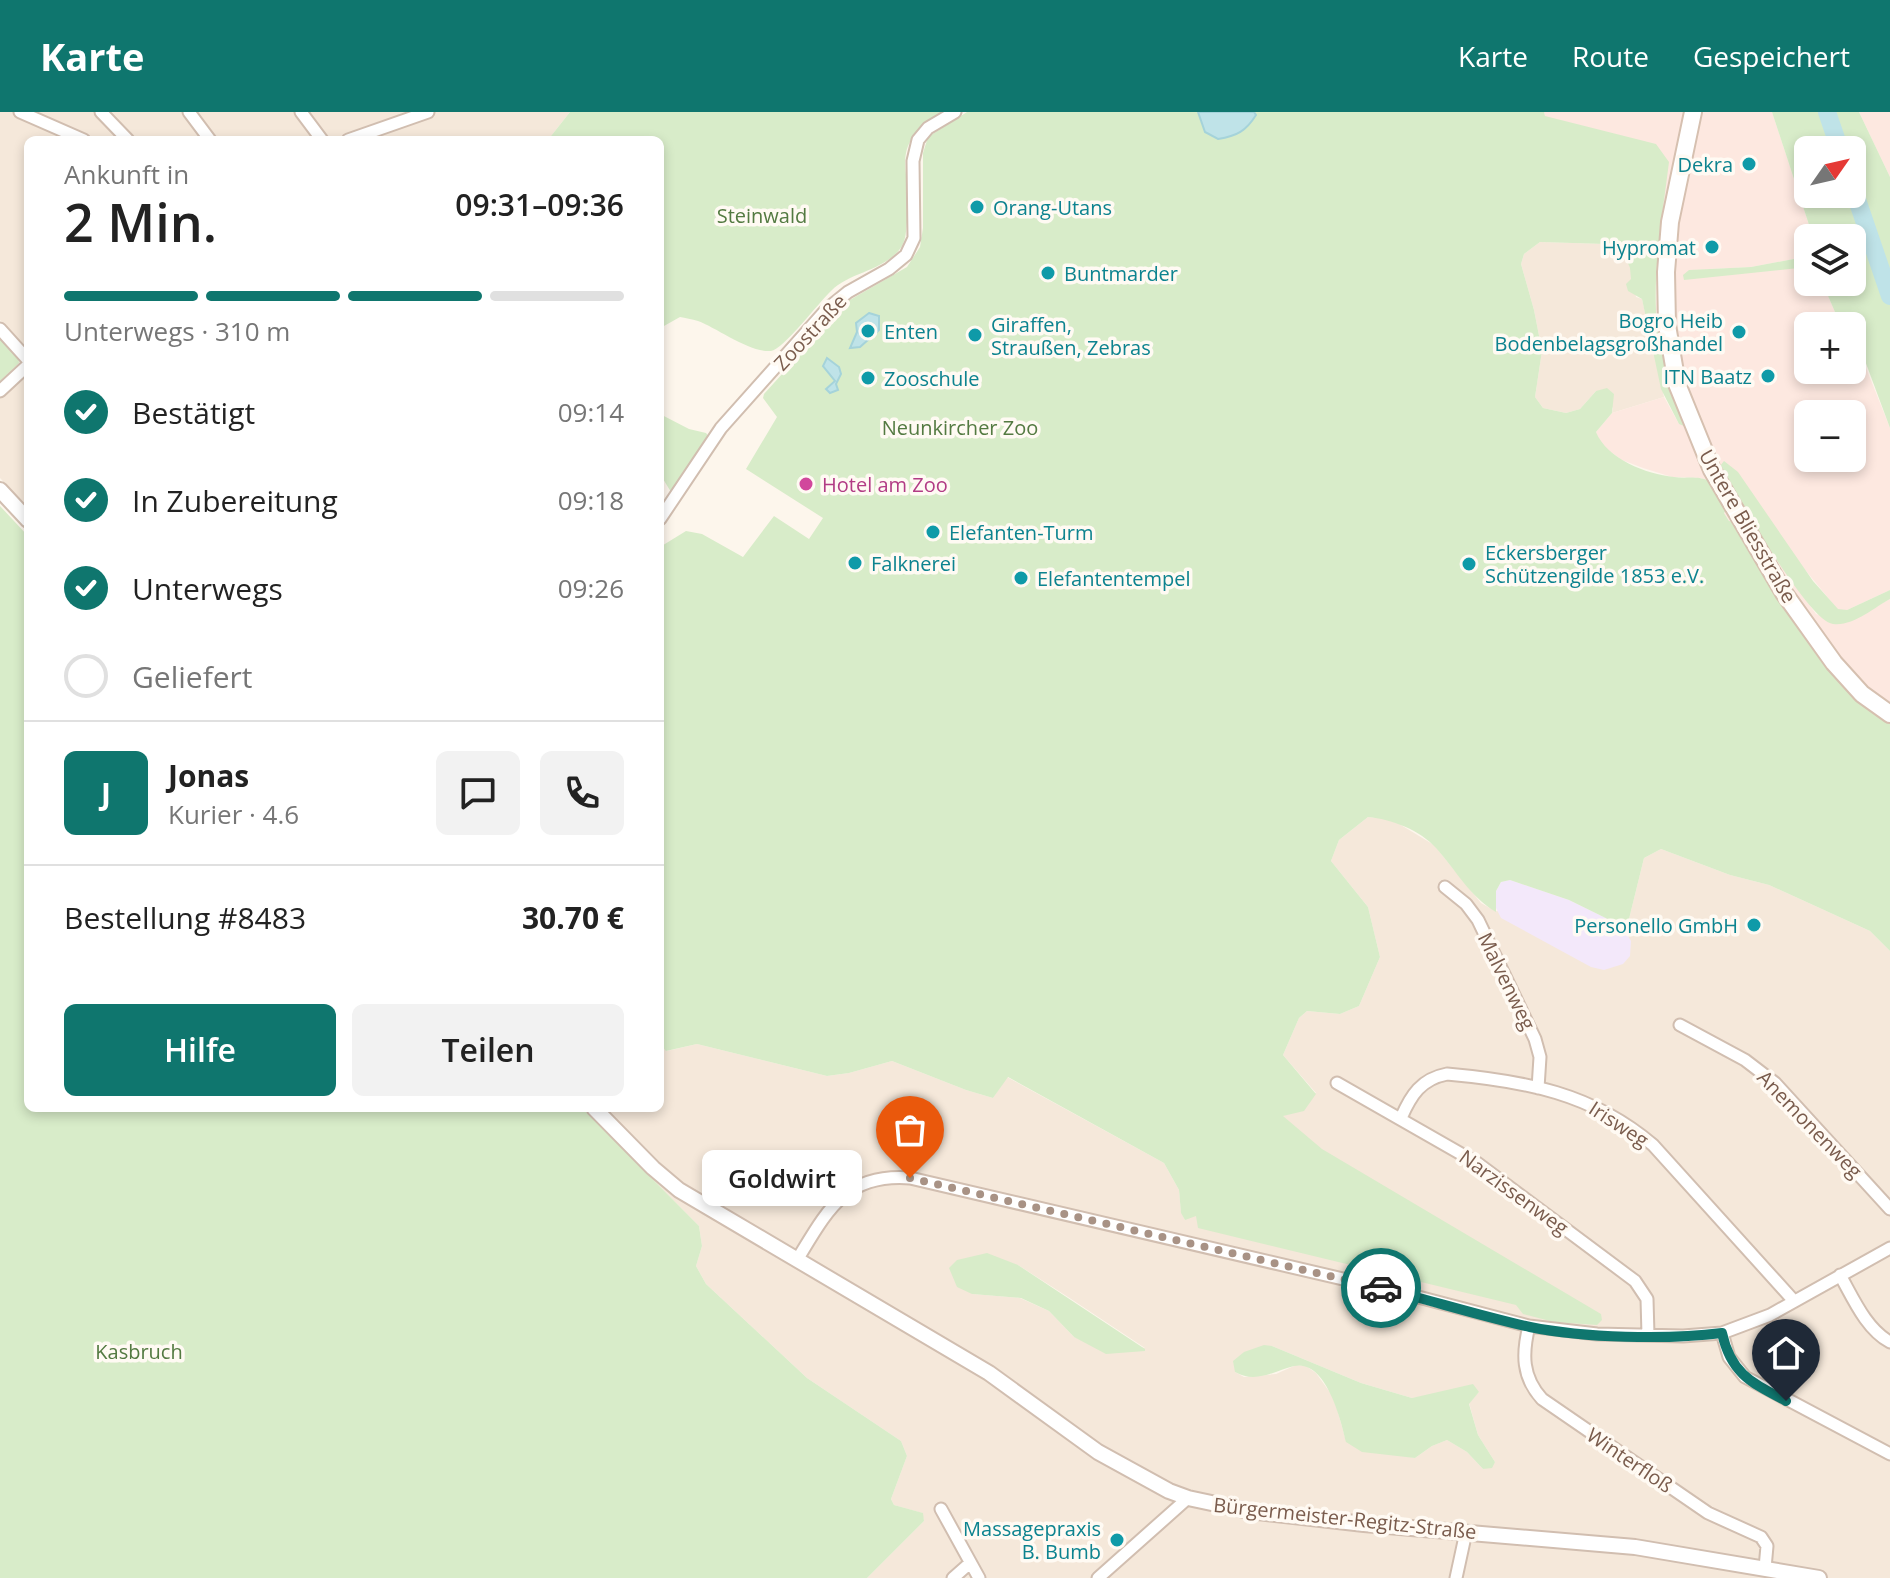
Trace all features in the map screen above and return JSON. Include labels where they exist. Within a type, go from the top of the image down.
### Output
[{"type":"main road","name":"Untere Bliesstraße","points":[[1693,112],[1670,222],[1666,272],[1667,325],[1677,384],[1712,470],[1784,593],[1834,663],[1862,694],[1890,714]]},
{"type":"street","points":[[20,112],[75,136]]},
{"type":"street","points":[[101,112],[124,136]]},
{"type":"street","points":[[189,112],[207,136]]},
{"type":"street","points":[[301,112],[319,136]]},
{"type":"street","points":[[358,136],[408,115],[428,112]]},
{"type":"street","name":"Zoostraße","points":[[664,513],[721,428],[827,309],[906,255],[914,238],[913,161],[918,140],[928,128],[955,112]]},
{"type":"street","points":[[0,329],[24,361]]},
{"type":"street","points":[[0,391],[24,368]]},
{"type":"street","points":[[0,490],[24,516]]},
{"type":"street","name":"Malvenweg","points":[[1445,887],[1466,904],[1478,920],[1531,1028],[1540,1057],[1538,1088]]},
{"type":"street","name":"Anemonenweg","points":[[1680,1025],[1745,1060],[1775,1083],[1890,1209]]},
{"type":"street","name":"Irisweg","points":[[1401,1118],[1417,1089],[1436,1076],[1461,1075],[1538,1088],[1590,1103],[1632,1128],[1677,1170],[1794,1301]]},
{"type":"street","name":"Narzissenweg","points":[[1337,1083],[1486,1169],[1635,1281],[1647,1299],[1648,1335]]},
{"type":"street","name":"Bürgermeister-Regitz-Straße","points":[[598,1112],[653,1168],[709,1210],[989,1373],[1098,1452],[1169,1491],[1249,1511],[1635,1547],[1819,1578]]},
{"type":"street","points":[[797,1260],[827,1213],[854,1187],[877,1178],[910,1178],[1345,1279],[1529,1326],[1597,1334],[1648,1335],[1722,1333],[1770,1315],[1890,1248]]},
{"type":"street","points":[[1840,1275],[1875,1331],[1890,1342]]},
{"type":"street","name":"Winterfloß","points":[[1529,1326],[1524,1359],[1527,1378],[1542,1399],[1708,1513],[1761,1537],[1767,1546],[1765,1568]]},
{"type":"street","points":[[1722,1333],[1729,1357],[1745,1377],[1890,1454]]},
{"type":"street","points":[[1098,1578],[1188,1498]]},
{"type":"street","points":[[941,1509],[979,1578]]},
{"type":"street","points":[[1456,1578],[1466,1532]]},
{"type":"street","points":[[953,1578],[970,1563]]},
{"type":"shaded area","points":[[0,112],[570,112],[551,136],[24,136],[24,346],[0,320]]},
{"type":"shaded area","points":[[1544,112],[1772,112],[1794,179],[1794,208],[1803,208],[1809,224],[1794,224],[1794,259],[1751,267],[1689,270],[1794,267],[1794,296],[1828,296],[1835,312],[1794,312],[1794,384],[1866,384],[1866,368],[1890,428],[1890,590],[1847,610],[1838,610],[1720,466],[1764,541],[1816,614],[1848,622],[1890,599],[1890,720],[1859,698],[1737,522],[1729,521],[1702,478],[1672,477],[1643,468],[1622,460],[1601,445],[1596,432],[1612,413],[1664,397],[1679,424],[1656,310],[1662,221]]},
{"type":"shaded area","points":[[1859,112],[1890,112],[1890,177]]},
{"type":"shaded area","points":[[1540,242],[1605,244],[1624,254],[1631,268],[1636,297],[1642,299],[1664,397],[1612,413],[1613,408],[1596,391],[1580,409],[1566,413],[1543,408],[1535,397],[1542,351],[1521,264],[1524,254]]},
{"type":"shaded area","points":[[24,375],[24,504],[0,478],[0,396]]},
{"type":"shaded area","points":[[1368,817],[1391,819],[1434,845],[1481,903],[1495,911],[1629,919],[1644,858],[1661,849],[1730,875],[1769,885],[1870,931],[1890,951],[1890,1578],[867,1578],[924,1521],[922,1513],[894,1505],[891,1499],[907,1456],[901,1441],[807,1378],[706,1284],[696,1266],[702,1246],[699,1226],[586,1112],[664,1112],[664,1048],[667,1051],[697,1044],[827,1076],[892,1061],[993,1098],[1007,1077],[1164,1163],[1179,1190],[1185,1220],[1186,1133],[1316,1093],[1283,1055],[1299,1018],[1307,1011],[1340,1014],[1359,1006],[1380,957],[1368,907],[1331,861],[1339,840]],"holes":[[[1018,1265],[1145,1348],[1074,1337],[1049,1311],[1020,1298],[972,1294]],[[1272,1346],[1361,1383],[1412,1398],[1479,1392],[1469,1403],[1478,1435],[1495,1462],[1483,1469],[1467,1452],[1447,1440],[1415,1458],[1346,1441],[1334,1398],[1316,1373],[1306,1366],[1296,1365],[1276,1374],[1244,1377],[1235,1372]]]},
{"type":"shaded area","points":[[1510,880],[1569,900],[1622,926],[1631,941],[1630,956],[1623,964],[1604,970],[1591,967],[1501,918],[1495,906],[1496,891],[1501,882]]},
{"type":"green space","name":"Steinwald","points":[[570,112],[945,112],[926,124],[908,147],[905,159],[908,203],[902,246],[887,261],[839,284],[784,343],[771,351],[753,348],[698,321],[680,317],[664,326],[664,136],[551,136]]},
{"type":"green space","name":"Neunkircher Zoo","points":[[967,112],[1544,112],[1545,116],[1656,144],[1669,162],[1658,255],[1656,310],[1662,353],[1684,426],[1679,424],[1661,389],[1642,299],[1628,291],[1626,284],[1631,279],[1624,254],[1605,244],[1540,242],[1524,254],[1521,264],[1542,351],[1535,397],[1543,408],[1566,413],[1580,409],[1596,391],[1607,388],[1614,394],[1612,413],[1596,432],[1601,442],[1618,457],[1640,469],[1679,478],[1702,479],[1713,485],[1729,507],[1724,513],[1729,521],[1737,522],[1781,594],[1890,720],[1890,951],[1870,931],[1769,885],[1730,875],[1661,849],[1644,858],[1629,919],[1622,926],[1569,900],[1510,880],[1501,882],[1496,891],[1496,912],[1470,891],[1436,848],[1422,836],[1395,823],[1368,817],[1339,840],[1331,861],[1368,907],[1380,957],[1359,1006],[1340,1014],[1307,1011],[1299,1018],[1283,1055],[1316,1094],[1304,1111],[1283,1116],[1322,1149],[1601,1314],[1602,1320],[1597,1325],[1554,1322],[1523,1314],[1516,1305],[1198,1228],[1196,1216],[1185,1220],[1181,1213],[1179,1190],[1164,1163],[1008,1077],[993,1098],[892,1061],[827,1076],[697,1044],[666,1051],[664,1049],[664,545],[686,531],[702,534],[743,557],[774,516],[809,539],[823,518],[746,469],[777,417],[763,398],[764,394],[848,301],[907,267],[920,247],[923,153],[928,137]]},
{"type":"green space","points":[[1772,112],[1859,112],[1890,177],[1890,428],[1866,363],[1866,312],[1835,312],[1828,296],[1866,296],[1866,224],[1809,224],[1803,208],[1866,208],[1866,136],[1794,136],[1794,179]]},
{"type":"green space","points":[[1794,259],[1794,268],[1684,280],[1683,275],[1689,270],[1751,267]]},
{"type":"green space","points":[[0,335],[18,354],[19,363],[0,381]]},
{"type":"green space","points":[[664,416],[709,437],[671,492],[664,481]]},
{"type":"green space","points":[[1724,461],[1738,472],[1813,581],[1838,609],[1847,610],[1890,590],[1890,599],[1848,622],[1833,624],[1822,618],[1791,582],[1758,531],[1720,466]]},
{"type":"green space","name":"Kasbruch","points":[[0,506],[24,532],[24,1112],[586,1112],[699,1226],[702,1246],[696,1266],[706,1284],[807,1378],[901,1441],[907,1456],[891,1499],[894,1505],[923,1513],[924,1521],[867,1578],[0,1578]]},
{"type":"green space","points":[[987,1253],[1018,1265],[1145,1351],[1106,1354],[1074,1337],[1049,1311],[1021,1298],[972,1294],[957,1287],[949,1268],[957,1260]]},
{"type":"green space","points":[[1264,1345],[1361,1383],[1412,1398],[1473,1384],[1479,1392],[1469,1404],[1478,1435],[1495,1462],[1492,1468],[1483,1469],[1467,1452],[1447,1440],[1415,1458],[1362,1452],[1346,1442],[1330,1393],[1315,1372],[1305,1366],[1294,1366],[1258,1377],[1235,1372],[1233,1361],[1244,1352]]},
{"type":"water","points":[[1198,112],[1254,112],[1256,115],[1240,132],[1218,139],[1205,132]]},
{"type":"water","name":"Enten","points":[[869,313],[879,316],[879,330],[860,347],[850,348],[857,332],[856,323]]},
{"type":"water","points":[[827,358],[839,367],[841,374],[836,384],[838,390],[830,393],[826,389],[835,381],[823,366]]},
{"type":"waterway","points":[[1827,112],[1835,136]]},
{"type":"waterway","points":[[1860,208],[1890,296]]},
{"type":"way so far","points":[[910,1178],[1381,1288]]},
{"type":"place","name":"Dekra","points":[[1749,164]]},
{"type":"place","name":"Orang-Utans","points":[[977,207]]},
{"type":"place","name":"Hypromat","points":[[1712,247]]},
{"type":"place","name":"Buntmarder","points":[[1048,273]]},
{"type":"place","name":"Enten","points":[[868,331]]},
{"type":"place","name":"Bogro Heib Bodenbelagsgroßhandel","points":[[1739,332]]},
{"type":"place","name":"Giraffen, Straußen, Zebras","points":[[975,335]]},
{"type":"place","name":"ITN Baatz","points":[[1768,376]]},
{"type":"place","name":"Zooschule","points":[[868,378]]},
{"type":"place","name":"Hotel am Zoo","points":[[806,484]]},
{"type":"place","name":"Elefanten-Turm","points":[[933,532]]},
{"type":"place","name":"Falknerei","points":[[855,563]]},
{"type":"place","name":"Eckersberger Schützengilde 1853 e.V.","points":[[1469,564]]},
{"type":"place","name":"Elefantentempel","points":[[1021,578]]},
{"type":"place","name":"Personello GmbH","points":[[1754,925]]},
{"type":"place","name":"Goldwirt","points":[[910,1178]]},
{"type":"place","name":"Massagepraxis B. Bumb","points":[[1117,1540]]},
{"type":"route","points":[[1381,1288],[1529,1326],[1567,1332],[1683,1336],[1722,1333],[1729,1357],[1738,1370],[1786,1401]]}]
